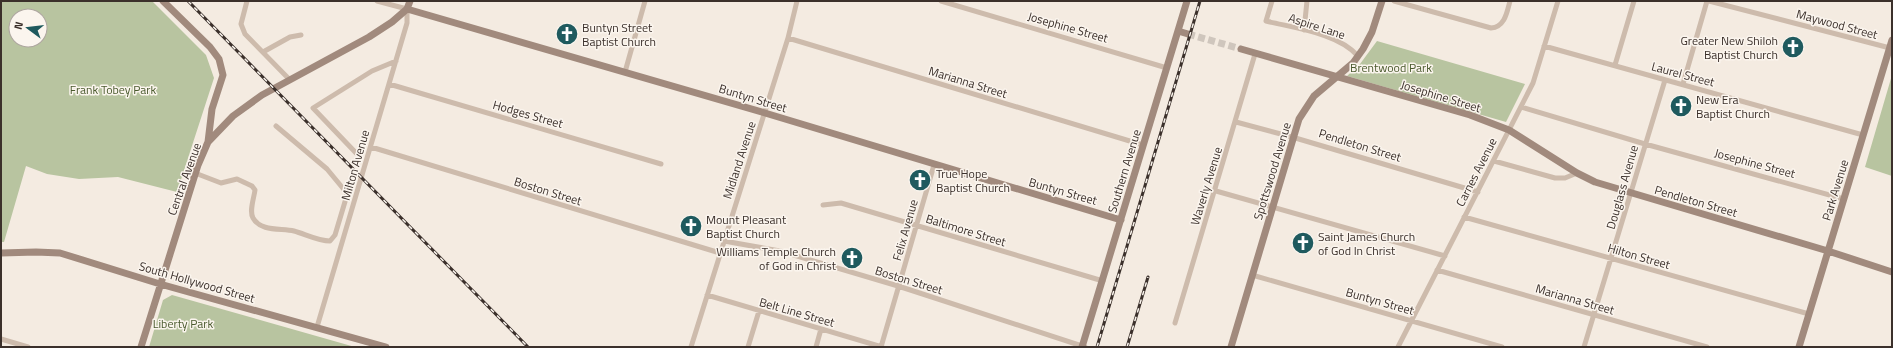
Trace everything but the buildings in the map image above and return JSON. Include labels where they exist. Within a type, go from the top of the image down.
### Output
[{"type":"main road","points":[[163,1],[210,47],[219,59],[223,75],[212,109],[208,142]]},
{"type":"main road","name":"Central Avenue","points":[[141,347],[196,173],[208,142],[233,116],[262,95],[369,37],[392,22],[407,9],[410,1]]},
{"type":"main road","name":"Southern Avenue","points":[[1083,346],[1187,1]]},
{"type":"main road","name":"Spottswood Avenue","points":[[1231,347],[1273,207],[1292,137],[1299,119],[1306,106],[1314,96],[1358,56],[1372,32],[1382,1]]},
{"type":"main road","name":"Buntyn Street","points":[[407,9],[765,113],[1121,220]]},
{"type":"main road","points":[[1178,31],[1188,34]]},
{"type":"main road","name":"Park Avenue","points":[[1799,347],[1892,40]]},
{"type":"main road","name":"Josephine Street","points":[[1241,49],[1470,115],[1509,130],[1577,173]]},
{"type":"main road","name":"Pendleton Street","points":[[1577,173],[1595,182],[1630,194],[1828,251],[1892,272]]},
{"type":"main road","name":"South Hollywood Street","points":[[1,253],[60,253],[160,284],[386,347]]},
{"type":"street","points":[[247,1],[241,25],[246,34],[289,79]]},
{"type":"street","name":"Buntyn Street","points":[[377,1],[407,9]]},
{"type":"street","points":[[625,72],[645,1]]},
{"type":"street","name":"Midland Avenue","points":[[691,347],[765,113],[798,1]]},
{"type":"street","name":"Josephine Street","points":[[941,1],[1167,68]]},
{"type":"street","name":"Aspire Lane","points":[[1272,1],[1266,21],[1304,30],[1339,41],[1351,48],[1358,56]]},
{"type":"street","points":[[1304,30],[1307,1]]},
{"type":"street","points":[[1394,1],[1488,27],[1498,26],[1504,20],[1510,1]]},
{"type":"street","name":"Carnes Avenue","points":[[1398,347],[1533,83],[1558,1]]},
{"type":"street","points":[[1615,65],[1634,1]]},
{"type":"street","points":[[1683,84],[1708,1]]},
{"type":"street","name":"Maywood Street","points":[[1708,1],[1890,48]]},
{"type":"street","name":"Milton Avenue","points":[[318,327],[408,23],[407,9]]},
{"type":"street","points":[[263,52],[290,37],[300,35]]},
{"type":"street","name":"Marianna Street","points":[[788,38],[1143,145]]},
{"type":"street","name":"Laurel Street","points":[[1544,46],[1863,135]]},
{"type":"street","name":"Waverly Avenue","points":[[1175,323],[1216,191],[1255,54]]},
{"type":"street","points":[[356,153],[313,108],[372,71],[396,61]]},
{"type":"street","name":"Douglass Avenue","points":[[1584,347],[1665,80]]},
{"type":"street","name":"Hodges Street","points":[[389,84],[661,164]]},
{"type":"street","name":"Josephine Street","points":[[1521,107],[1645,144],[1844,199]]},
{"type":"street","name":"Pendleton Street","points":[[1236,122],[1478,192]]},
{"type":"street","points":[[196,173],[221,183],[237,179],[252,186],[255,190],[252,214],[255,220],[261,225],[330,241],[335,235],[347,195],[346,192],[327,169],[276,126]]},
{"type":"street","name":"Boston Street","points":[[371,147],[720,253]]},
{"type":"street","points":[[1494,161],[1555,178],[1565,178],[1577,173]]},
{"type":"street","name":"Felix Avenue","points":[[881,347],[934,165]]},
{"type":"street","points":[[1216,191],[1444,256]]},
{"type":"street","name":"Baltimore Street","points":[[823,205],[841,203],[1103,282]]},
{"type":"street","name":"Hilton Street","points":[[1464,217],[1809,314]]},
{"type":"street","name":"Boston Street","points":[[724,241],[780,251],[898,286],[1083,346]]},
{"type":"street","name":"Marianna Street","points":[[1437,270],[1707,347]]},
{"type":"street","name":"Buntyn Street","points":[[1252,276],[1502,347]]},
{"type":"street","name":"Belt Line Street","points":[[707,295],[881,347]]},
{"type":"street","points":[[748,347],[759,311]]},
{"type":"street","points":[[816,347],[821,329]]},
{"type":"street","points":[[1,339],[28,347]]},
{"type":"green space","name":"Frank Tobey Park","points":[[1,1],[152,1],[206,55],[214,78],[177,192],[118,177],[79,179],[47,174],[26,166],[4,242],[1,242]]},
{"type":"green space","name":"Brentwood Park","points":[[1377,41],[1525,84],[1506,122],[1347,76],[1360,64]]},
{"type":"green space","points":[[1892,75],[1892,176],[1865,167]]},
{"type":"green space","name":"Liberty Park","points":[[172,295],[355,347],[149,347],[163,300]]},
{"type":"tunnel","points":[[1188,34],[1241,49]]},
{"type":"railway","points":[[188,1],[528,347]]},
{"type":"railway","points":[[1097,347],[1200,1]]},
{"type":"railway","points":[[1127,347],[1148,277]]},
{"type":"place","name":"Buntyn Street Baptist Church","points":[[567,34]]},
{"type":"place","name":"Greater New Shiloh Baptist Church","points":[[1793,47]]},
{"type":"place","name":"New Era Baptist Church","points":[[1681,106]]},
{"type":"place","name":"True Hope Baptist Church","points":[[920,180]]},
{"type":"place","name":"Mount Pleasant Baptist Church","points":[[691,226]]},
{"type":"place","name":"Saint James Church of God In Christ","points":[[1303,243]]},
{"type":"place","name":"Williams Temple Church of God in Christ","points":[[852,258]]}]
